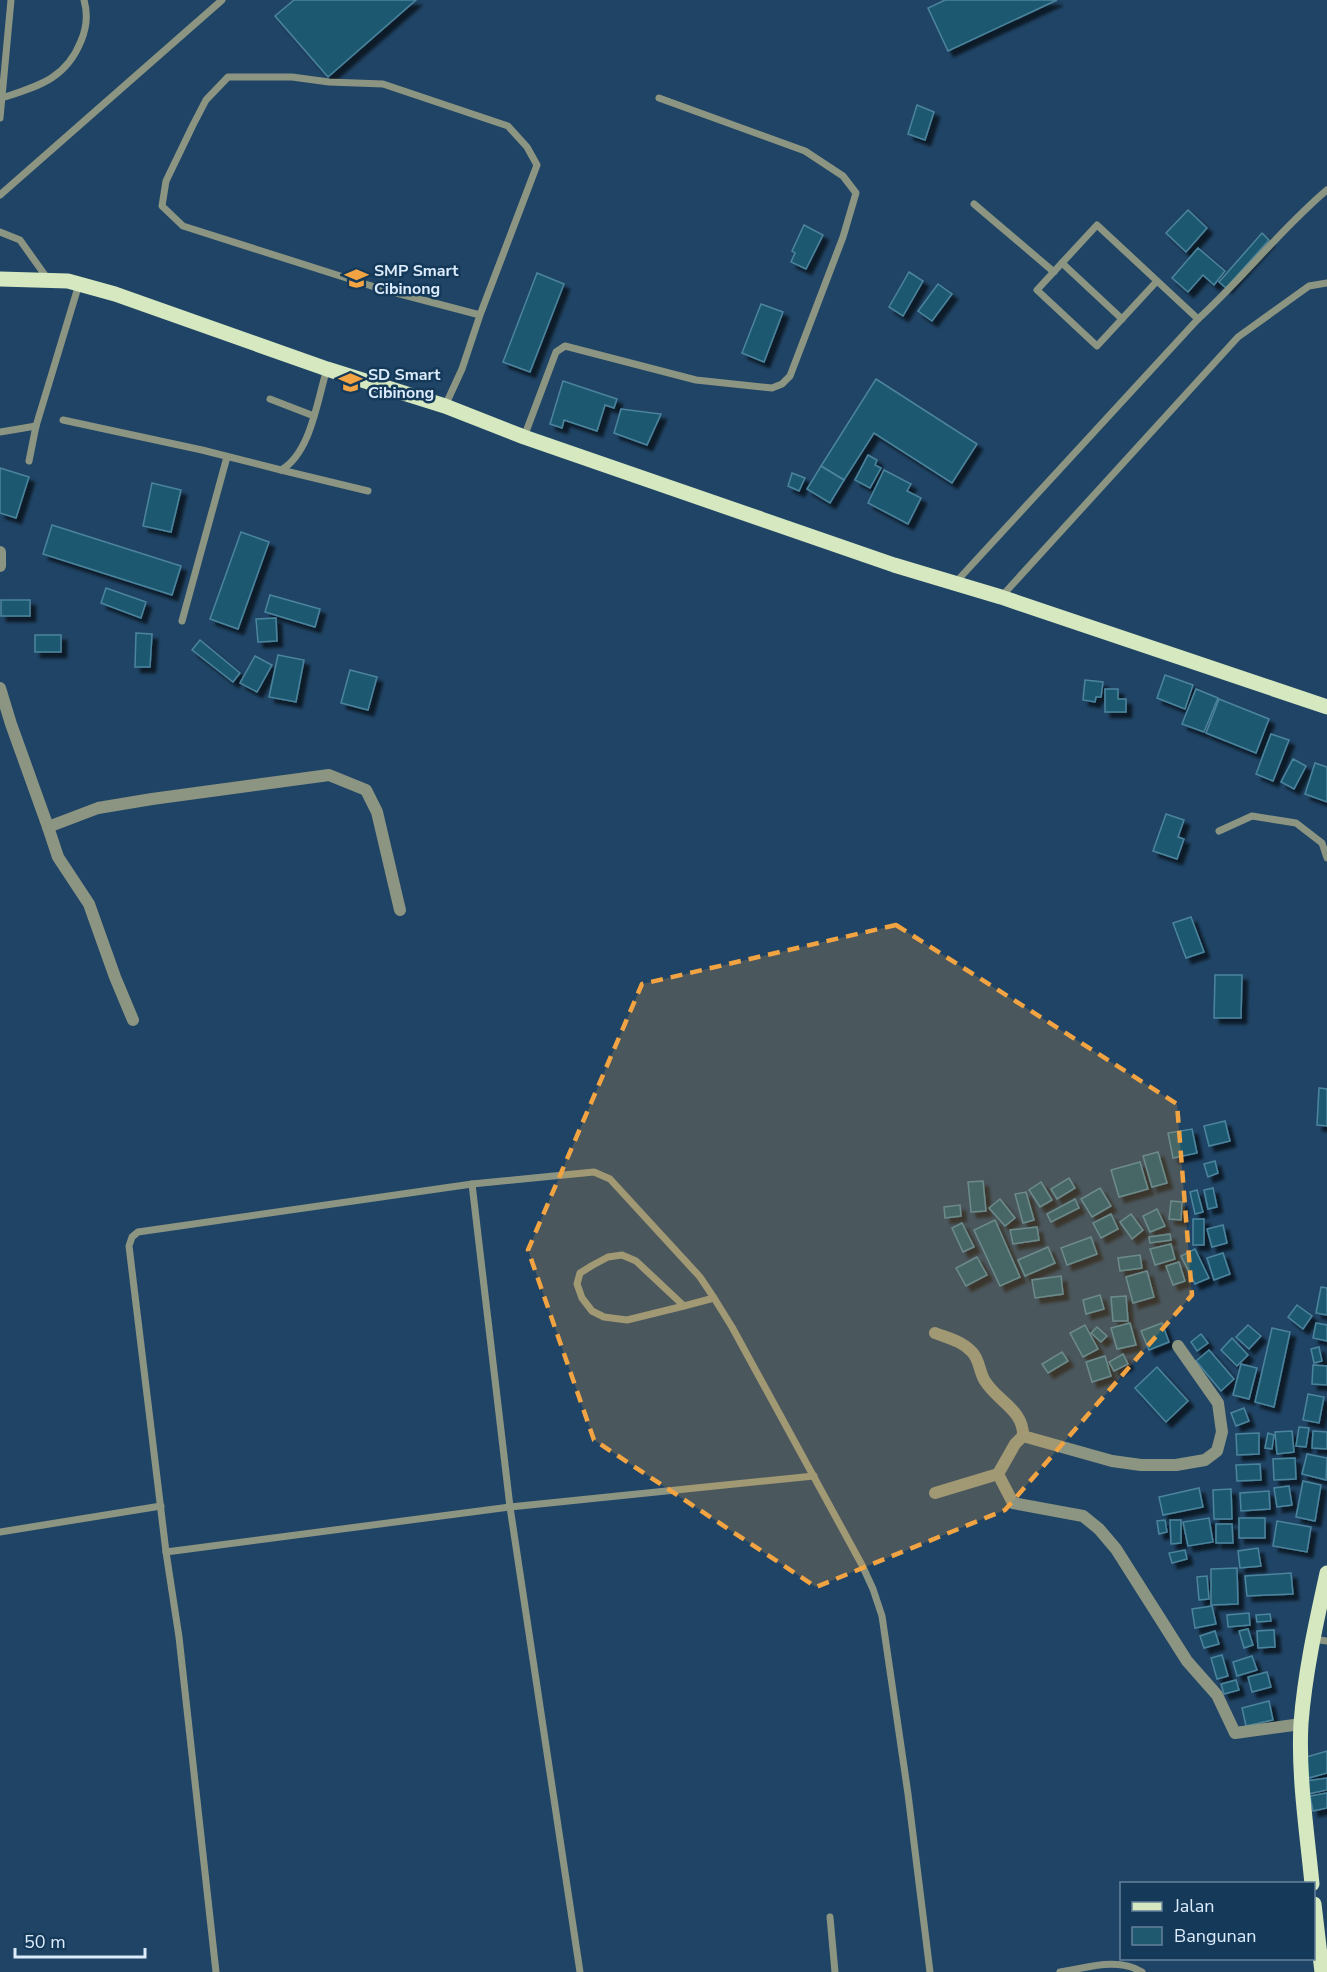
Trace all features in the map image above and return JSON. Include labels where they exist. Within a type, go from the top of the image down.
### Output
[{"type":"main road","points":[[0,279],[49,280],[79,284],[115,294],[327,369],[445,406],[524,437],[894,565],[1001,597],[1327,707]]},
{"type":"main road","points":[[1312,1882],[1303,1793],[1301,1724],[1319,1640],[1327,1573]]},
{"type":"main road","points":[[1315,1907],[1321,1925],[1322,1972]]},
{"type":"street","points":[[0,552],[0,566]]},
{"type":"street","points":[[0,688],[10,724],[58,857],[88,904],[133,1020]]},
{"type":"street","points":[[48,827],[98,808],[329,775],[366,790],[373,801],[400,910]]},
{"type":"street","points":[[935,1333],[961,1342],[974,1353],[986,1383],[1018,1415],[1023,1427],[1023,1436],[1015,1444],[998,1474],[935,1493]]},
{"type":"street","points":[[1023,1436],[1112,1461],[1142,1465],[1176,1465],[1205,1460],[1217,1451],[1222,1432],[1218,1403],[1178,1346]]},
{"type":"street","points":[[998,1474],[1013,1503],[1083,1516],[1099,1529],[1116,1549],[1186,1661],[1217,1695],[1235,1733],[1301,1724]]},
{"type":"lane","points":[[0,118],[11,0]]},
{"type":"lane","points":[[2,98],[39,86],[61,74],[77,53],[86,31],[87,9],[84,0]]},
{"type":"lane","points":[[0,195],[222,0]]},
{"type":"lane","points":[[445,406],[462,369],[537,165],[527,147],[508,126],[383,84],[328,82],[292,76],[228,77],[206,100],[166,181],[162,206],[183,226],[381,289],[480,315]]},
{"type":"lane","points":[[524,437],[556,352],[565,346],[696,380],[772,388],[782,384],[790,376],[843,237],[856,194],[843,176],[805,151],[659,98]]},
{"type":"lane","points":[[954,583],[1198,319],[1231,289],[1300,213],[1327,189]]},
{"type":"lane","points":[[974,204],[1054,272]]},
{"type":"lane","points":[[1157,281],[1097,346],[1037,290],[1097,225],[1198,319]]},
{"type":"lane","points":[[0,232],[20,240],[49,280]]},
{"type":"lane","points":[[1062,263],[1122,319]]},
{"type":"lane","points":[[1001,597],[1238,337],[1309,286],[1327,283]]},
{"type":"lane","points":[[29,460],[36,426],[79,284]]},
{"type":"lane","points":[[281,470],[291,465],[296,458],[314,416],[327,369]]},
{"type":"lane","points":[[270,399],[314,416]]},
{"type":"lane","points":[[63,420],[368,491]]},
{"type":"lane","points":[[0,432],[36,426]]},
{"type":"lane","points":[[182,621],[227,457]]},
{"type":"lane","points":[[1219,831],[1252,816],[1296,823],[1322,843],[1327,858]]},
{"type":"lane","points":[[216,1972],[179,1637],[166,1552],[129,1246],[132,1237],[138,1232],[472,1184],[594,1172],[610,1179],[700,1277],[732,1327],[873,1589],[882,1616],[908,1794],[930,1972]]},
{"type":"lane","points":[[472,1184],[510,1507],[580,1972]]},
{"type":"lane","points":[[684,1306],[636,1261],[622,1255],[608,1257],[593,1264],[580,1273],[577,1284],[582,1298],[592,1311],[604,1317],[627,1320],[684,1306],[714,1298]]},
{"type":"lane","points":[[166,1552],[510,1507],[814,1476]]},
{"type":"lane","points":[[0,1532],[161,1506]]},
{"type":"lane","points":[[830,1917],[836,1972]]},
{"type":"lane","points":[[1060,1972],[1117,1963],[1131,1965],[1142,1972]]},
{"type":"highlighted area","points":[[896,925],[1177,1104],[1192,1295],[1005,1510],[816,1587],[594,1440],[528,1250],[642,984]]},
{"type":"building","points":[[294,0],[416,0],[328,77],[275,16]]},
{"type":"building","points":[[945,0],[1057,0],[948,51],[928,8]]},
{"type":"building","points":[[917,105],[934,112],[925,140],[908,134]]},
{"type":"building","points":[[1188,210],[1207,228],[1186,252],[1166,233]]},
{"type":"building","points":[[804,225],[823,235],[806,269],[791,262],[795,253],[792,251]]},
{"type":"building","points":[[1262,233],[1269,240],[1226,288],[1219,282]]},
{"type":"building","points":[[1198,248],[1225,271],[1214,285],[1203,275],[1188,292],[1172,278]]},
{"type":"building","points":[[909,272],[923,281],[903,316],[889,307]]},
{"type":"building","points":[[537,273],[564,284],[530,372],[503,362]]},
{"type":"building","points":[[938,284],[952,294],[932,321],[918,311]]},
{"type":"building","points":[[761,304],[783,312],[764,362],[742,353]]},
{"type":"building","points":[[876,379],[977,444],[952,483],[874,433],[844,480],[821,466]]},
{"type":"building","points":[[563,381],[617,399],[614,408],[605,405],[597,431],[564,420],[562,428],[550,424]]},
{"type":"building","points":[[621,409],[661,414],[647,445],[614,433]]},
{"type":"building","points":[[868,455],[877,460],[875,465],[881,468],[870,488],[855,480]]},
{"type":"building","points":[[821,466],[844,480],[830,503],[807,489]]},
{"type":"building","points":[[0,468],[29,477],[16,518],[0,513]]},
{"type":"building","points":[[884,470],[911,484],[907,491],[921,498],[908,524],[868,503]]},
{"type":"building","points":[[792,473],[805,478],[799,491],[788,486]]},
{"type":"building","points":[[152,483],[181,490],[171,532],[143,526]]},
{"type":"building","points":[[52,525],[181,566],[172,595],[43,554]]},
{"type":"building","points":[[241,532],[269,542],[238,629],[210,619]]},
{"type":"building","points":[[106,588],[146,602],[141,618],[101,603]]},
{"type":"building","points":[[270,595],[320,609],[315,627],[265,612]]},
{"type":"building","points":[[1,600],[30,600],[30,616],[1,616]]},
{"type":"building","points":[[276,618],[277,641],[258,642],[256,619]]},
{"type":"building","points":[[136,633],[152,634],[150,667],[135,667]]},
{"type":"building","points":[[35,635],[61,635],[61,652],[35,652]]},
{"type":"building","points":[[200,640],[240,673],[233,682],[192,650]]},
{"type":"building","points":[[278,655],[304,660],[296,702],[269,697]]},
{"type":"building","points":[[255,656],[272,665],[257,692],[240,683]]},
{"type":"building","points":[[350,670],[377,677],[368,710],[341,703]]},
{"type":"building","points":[[1165,675],[1193,685],[1185,709],[1157,698]]},
{"type":"building","points":[[1085,680],[1103,682],[1101,697],[1096,697],[1095,702],[1083,700]]},
{"type":"building","points":[[1105,689],[1118,689],[1118,699],[1126,699],[1126,712],[1105,712]]},
{"type":"building","points":[[1196,689],[1218,698],[1204,732],[1182,724]]},
{"type":"building","points":[[1219,699],[1269,719],[1256,753],[1206,733]]},
{"type":"building","points":[[1271,734],[1289,740],[1273,781],[1256,774]]},
{"type":"building","points":[[1293,759],[1306,766],[1294,789],[1281,782]]},
{"type":"building","points":[[1315,763],[1327,767],[1327,802],[1305,794]]},
{"type":"building","points":[[1166,814],[1184,820],[1178,837],[1184,839],[1177,859],[1153,851]]},
{"type":"building","points":[[1191,917],[1204,952],[1186,958],[1173,923]]},
{"type":"building","points":[[1215,975],[1242,975],[1241,1018],[1214,1018]]},
{"type":"building","points":[[1319,1088],[1327,1089],[1327,1126],[1317,1125]]},
{"type":"building","points":[[1225,1121],[1230,1141],[1209,1146],[1204,1126]]},
{"type":"building","points":[[1192,1129],[1197,1153],[1173,1158],[1168,1133]]},
{"type":"building","points":[[1158,1152],[1167,1183],[1152,1187],[1143,1156]]},
{"type":"building","points":[[1215,1161],[1218,1173],[1208,1177],[1204,1164]]},
{"type":"building","points":[[1140,1162],[1148,1189],[1119,1197],[1111,1170]]},
{"type":"building","points":[[1069,1178],[1075,1188],[1057,1199],[1051,1189]]},
{"type":"building","points":[[983,1181],[986,1211],[971,1212],[968,1182]]},
{"type":"building","points":[[1041,1182],[1052,1200],[1040,1207],[1029,1190]]},
{"type":"building","points":[[1100,1188],[1111,1206],[1092,1217],[1081,1199]]},
{"type":"building","points":[[1213,1188],[1217,1207],[1208,1209],[1204,1190]]},
{"type":"building","points":[[1197,1190],[1203,1212],[1195,1214],[1190,1192]]},
{"type":"building","points":[[1026,1192],[1034,1220],[1023,1223],[1015,1194]]},
{"type":"building","points":[[1000,1199],[1015,1218],[1005,1226],[989,1208]]},
{"type":"building","points":[[1075,1199],[1079,1208],[1051,1222],[1047,1214]]},
{"type":"building","points":[[1171,1201],[1182,1202],[1181,1220],[1169,1219]]},
{"type":"building","points":[[960,1205],[961,1216],[945,1218],[944,1207]]},
{"type":"building","points":[[1157,1209],[1165,1226],[1150,1232],[1143,1216]]},
{"type":"building","points":[[1111,1214],[1118,1229],[1101,1238],[1093,1223]]},
{"type":"building","points":[[1131,1214],[1143,1230],[1132,1239],[1120,1222]]},
{"type":"building","points":[[1193,1219],[1204,1219],[1204,1245],[1193,1245]]},
{"type":"building","points":[[995,1220],[1020,1277],[1000,1286],[974,1230]]},
{"type":"building","points":[[962,1223],[974,1247],[963,1252],[952,1228]]},
{"type":"building","points":[[1223,1225],[1227,1243],[1212,1247],[1207,1229]]},
{"type":"building","points":[[1037,1227],[1039,1240],[1013,1244],[1010,1230]]},
{"type":"building","points":[[1170,1234],[1171,1240],[1150,1243],[1149,1237]]},
{"type":"building","points":[[1091,1237],[1097,1254],[1067,1265],[1061,1248]]},
{"type":"building","points":[[1171,1244],[1175,1259],[1155,1265],[1150,1249]]},
{"type":"building","points":[[1048,1247],[1055,1263],[1025,1276],[1018,1260]]},
{"type":"building","points":[[1195,1249],[1209,1278],[1195,1284],[1181,1256]]},
{"type":"building","points":[[1223,1253],[1230,1274],[1214,1280],[1207,1258]]},
{"type":"building","points":[[1140,1255],[1142,1268],[1120,1271],[1118,1258]]},
{"type":"building","points":[[977,1257],[987,1275],[966,1286],[956,1268]]},
{"type":"building","points":[[1179,1262],[1185,1281],[1173,1285],[1166,1266]]},
{"type":"building","points":[[1147,1271],[1154,1297],[1133,1303],[1126,1277]]},
{"type":"building","points":[[1061,1276],[1063,1294],[1035,1298],[1032,1280]]},
{"type":"building","points":[[1321,1287],[1327,1288],[1327,1315],[1316,1313]]},
{"type":"building","points":[[1100,1295],[1104,1309],[1086,1314],[1083,1300]]},
{"type":"building","points":[[1126,1296],[1128,1321],[1113,1321],[1111,1297]]},
{"type":"building","points":[[1297,1305],[1312,1316],[1303,1329],[1288,1317]]},
{"type":"building","points":[[1130,1323],[1136,1345],[1117,1349],[1111,1328]]},
{"type":"building","points":[[1162,1323],[1169,1342],[1149,1350],[1141,1331]]},
{"type":"building","points":[[1316,1323],[1327,1325],[1327,1341],[1313,1338]]},
{"type":"building","points":[[1085,1325],[1098,1349],[1083,1357],[1070,1333]]},
{"type":"building","points":[[1248,1325],[1261,1336],[1249,1349],[1236,1337]]},
{"type":"building","points":[[1097,1327],[1107,1336],[1101,1342],[1091,1333]]},
{"type":"building","points":[[1272,1328],[1290,1332],[1274,1407],[1255,1402]]},
{"type":"building","points":[[1201,1334],[1208,1343],[1197,1351],[1191,1342]]},
{"type":"building","points":[[1232,1338],[1248,1355],[1237,1366],[1221,1350]]},
{"type":"building","points":[[1319,1347],[1322,1361],[1314,1363],[1311,1349]]},
{"type":"building","points":[[1209,1350],[1234,1379],[1221,1391],[1196,1361]]},
{"type":"building","points":[[1062,1352],[1068,1361],[1048,1373],[1042,1364]]},
{"type":"building","points":[[1123,1354],[1128,1364],[1114,1371],[1109,1362]]},
{"type":"building","points":[[1105,1356],[1111,1376],[1092,1382],[1086,1362]]},
{"type":"building","points":[[1241,1364],[1257,1368],[1249,1399],[1233,1395]]},
{"type":"building","points":[[1313,1365],[1327,1366],[1327,1385],[1312,1384]]},
{"type":"building","points":[[1157,1367],[1188,1401],[1166,1422],[1135,1388]]},
{"type":"building","points":[[1308,1394],[1324,1397],[1319,1423],[1303,1420]]},
{"type":"building","points":[[1244,1408],[1249,1421],[1236,1426],[1231,1413]]},
{"type":"building","points":[[1299,1427],[1309,1428],[1306,1447],[1296,1446]]},
{"type":"building","points":[[1292,1431],[1294,1452],[1277,1454],[1275,1432]]},
{"type":"building","points":[[1313,1431],[1327,1432],[1327,1449],[1312,1448]]},
{"type":"building","points":[[1259,1433],[1259,1454],[1237,1455],[1236,1434]]},
{"type":"building","points":[[1268,1433],[1274,1435],[1272,1449],[1265,1448]]},
{"type":"building","points":[[1307,1454],[1327,1458],[1326,1480],[1302,1474]]},
{"type":"building","points":[[1295,1458],[1296,1479],[1274,1480],[1273,1459]]},
{"type":"building","points":[[1260,1464],[1261,1480],[1237,1481],[1236,1465]]},
{"type":"building","points":[[1303,1481],[1321,1485],[1315,1521],[1296,1517]]},
{"type":"building","points":[[1289,1486],[1292,1505],[1277,1507],[1274,1488]]},
{"type":"building","points":[[1199,1488],[1203,1507],[1163,1515],[1159,1497]]},
{"type":"building","points":[[1231,1489],[1232,1519],[1214,1519],[1213,1490]]},
{"type":"building","points":[[1269,1491],[1270,1509],[1241,1511],[1240,1493]]},
{"type":"building","points":[[1209,1518],[1213,1542],[1188,1546],[1183,1522]]},
{"type":"building","points":[[1239,1518],[1265,1518],[1265,1538],[1239,1538]]},
{"type":"building","points":[[1165,1520],[1167,1532],[1159,1534],[1157,1521]]},
{"type":"building","points":[[1170,1520],[1181,1520],[1181,1543],[1171,1544]]},
{"type":"building","points":[[1277,1521],[1311,1527],[1307,1552],[1273,1546]]},
{"type":"building","points":[[1216,1524],[1232,1524],[1233,1543],[1216,1543]]},
{"type":"building","points":[[1258,1548],[1261,1566],[1240,1568],[1238,1551]]},
{"type":"building","points":[[1185,1550],[1187,1559],[1172,1563],[1169,1553]]},
{"type":"building","points":[[1237,1568],[1238,1604],[1211,1605],[1211,1569]]},
{"type":"building","points":[[1291,1573],[1293,1594],[1247,1596],[1245,1576]]},
{"type":"building","points":[[1207,1576],[1209,1599],[1199,1600],[1197,1577]]},
{"type":"building","points":[[1212,1606],[1216,1624],[1195,1628],[1192,1609]]},
{"type":"building","points":[[1249,1613],[1250,1625],[1228,1627],[1227,1615]]},
{"type":"building","points":[[1270,1614],[1271,1621],[1257,1622],[1256,1615]]},
{"type":"building","points":[[1248,1629],[1253,1645],[1244,1648],[1239,1631]]},
{"type":"building","points":[[1274,1630],[1275,1647],[1258,1648],[1257,1631]]},
{"type":"building","points":[[1215,1631],[1219,1644],[1204,1648],[1200,1636]]},
{"type":"building","points":[[1222,1655],[1228,1676],[1217,1679],[1211,1658]]},
{"type":"building","points":[[1252,1656],[1257,1670],[1237,1676],[1233,1662]]},
{"type":"building","points":[[1267,1672],[1271,1687],[1252,1692],[1248,1677]]},
{"type":"building","points":[[1236,1680],[1239,1690],[1224,1694],[1221,1684]]},
{"type":"building","points":[[1269,1701],[1273,1720],[1246,1726],[1242,1708]]},
{"type":"building","points":[[1327,1751],[1327,1773],[1309,1778],[1303,1758]]},
{"type":"building","points":[[1327,1778],[1327,1790],[1308,1794],[1306,1781]]},
{"type":"building","points":[[1327,1793],[1327,1808],[1313,1811],[1310,1796]]},
{"type":"place","name":"SMP Smart Cibinong","points":[[356,279]]},
{"type":"place","name":"SD Smart Cibinong","points":[[350,383]]}]
